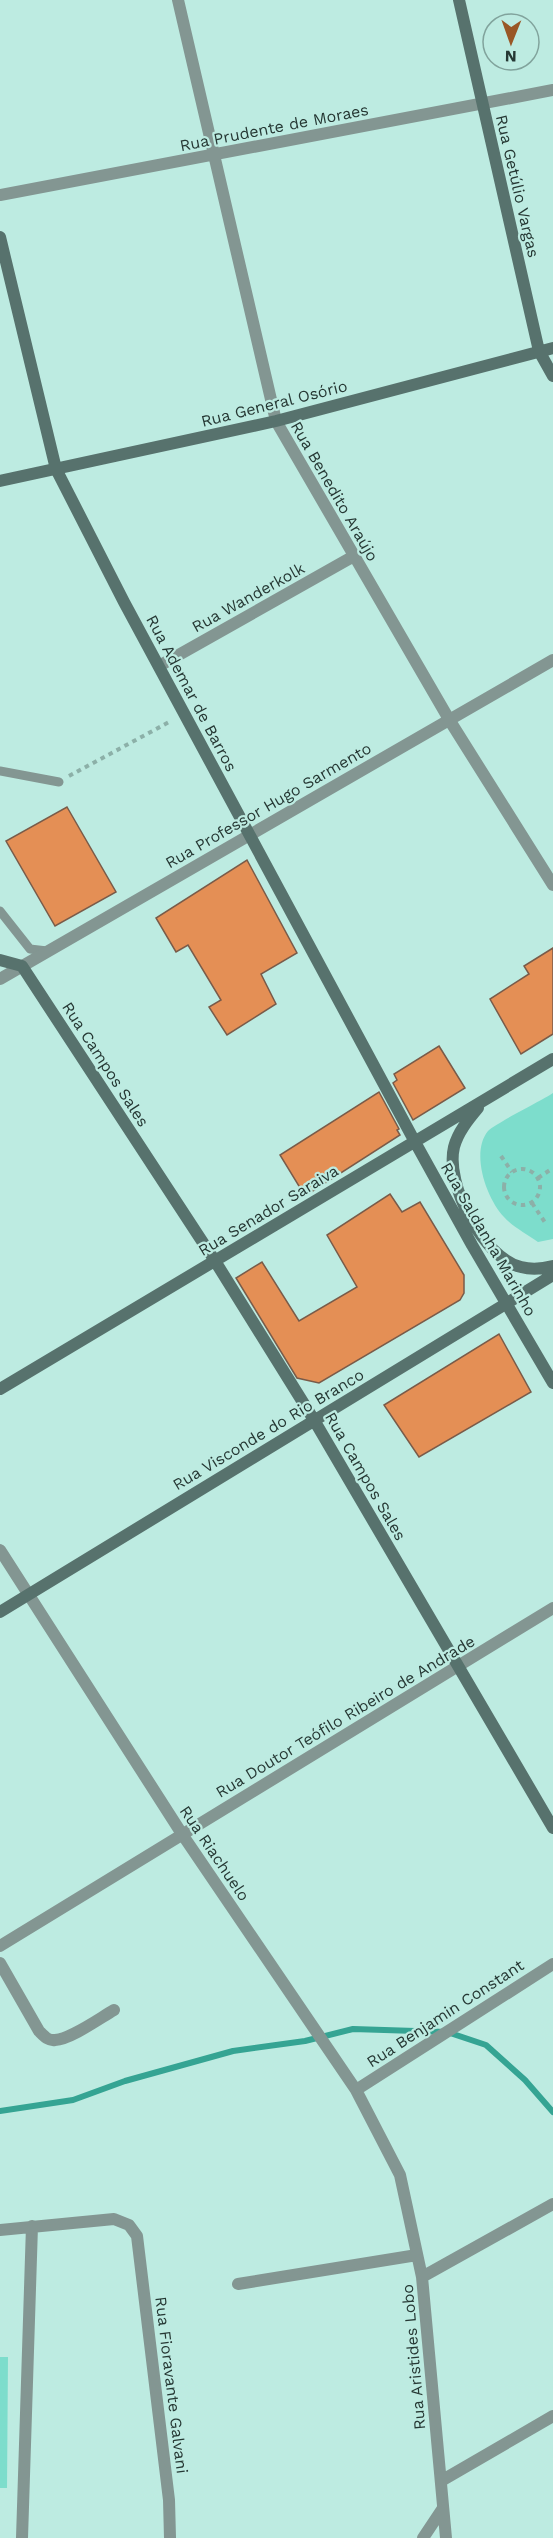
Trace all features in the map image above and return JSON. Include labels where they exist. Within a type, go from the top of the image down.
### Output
[{"type":"main road","name":"Rua Getúlio Vargas","points":[[459,0],[539,351],[553,376]]},
{"type":"main road","name":"Rua Ademar de Barros","points":[[0,237],[56,469],[184,714],[415,1142]]},
{"type":"main road","name":"Rua General Osório","points":[[0,481],[276,422],[553,348]]},
{"type":"main road","points":[[0,960],[22,966]]},
{"type":"main road","name":"Rua Campos Sales","points":[[22,966],[215,1261],[314,1420],[553,1828]]},
{"type":"main road","name":"Rua Senador Saraiva","points":[[0,1389],[553,1059]]},
{"type":"main road","points":[[484,1101],[464,1125],[453,1148],[455,1179],[465,1208],[491,1247],[503,1259],[521,1267],[540,1269],[553,1266]]},
{"type":"main road","name":"Rua Saldanha Marinho","points":[[415,1142],[553,1383]]},
{"type":"main road","name":"Rua Visconde do Rio Branco","points":[[0,1612],[553,1275]]},
{"type":"street","name":"Rua Benedito Araújo","points":[[178,0],[276,422],[450,721],[553,885]]},
{"type":"street","name":"Rua Prudente de Moraes","points":[[0,195],[553,90]]},
{"type":"street","name":"Rua Wanderkolk","points":[[159,666],[354,556]]},
{"type":"street","name":"Rua Professor Hugo Sarmento","points":[[0,979],[553,660]]},
{"type":"street","name":"Rua Riachuelo","points":[[0,1550],[182,1834],[356,2090],[400,2175]]},
{"type":"street","name":"Rua Doutor Teófilo Ribeiro de Andrade","points":[[0,1946],[553,1608]]},
{"type":"street","points":[[0,1963],[39,2031],[46,2039],[54,2041],[64,2037],[114,2010]]},
{"type":"street","name":"Rua Benjamin Constant","points":[[356,2090],[553,1964]]},
{"type":"street","name":"Rua Aristides Lobo","points":[[400,2175],[422,2277],[446,2538]]},
{"type":"street","points":[[422,2277],[553,2204]]},
{"type":"street","name":"Rua Fioravante Galvani","points":[[32,2226],[114,2219],[129,2225],[136,2236],[169,2500],[170,2538]]},
{"type":"street","points":[[0,2230],[32,2226],[22,2538]]},
{"type":"street","points":[[238,2284],[417,2255]]},
{"type":"street","points":[[441,2481],[553,2416]]},
{"type":"street","points":[[423,2538],[443,2508]]},
{"type":"lane","points":[[0,771],[59,782]]},
{"type":"lane","points":[[0,910],[30,949],[47,951]]},
{"type":"path","points":[[59,782],[184,714]]},
{"type":"path","points":[[501,1156],[512,1172]]},
{"type":"path","points":[[538,1178],[553,1168]]},
{"type":"path","points":[[523,1169],[538,1178],[541,1189],[532,1203],[519,1205],[507,1197],[504,1184],[512,1172],[523,1169]]},
{"type":"path","points":[[532,1203],[546,1224]]},
{"type":"green space","points":[[553,1093],[553,1239],[538,1242],[512,1224],[498,1209],[483,1176],[481,1151],[488,1131]]},
{"type":"green space","points":[[0,2357],[8,2357],[7,2488],[0,2488]]},
{"type":"building","points":[[67,807],[116,892],[55,926],[6,841]]},
{"type":"building","points":[[247,860],[297,953],[261,974],[276,1004],[227,1035],[209,1007],[221,1000],[188,945],[176,952],[156,918]]},
{"type":"building","points":[[553,948],[553,1034],[521,1054],[490,999],[529,974],[524,966]]},
{"type":"building","points":[[439,1046],[465,1088],[413,1120],[393,1083],[397,1080],[394,1074]]},
{"type":"building","points":[[379,1092],[400,1135],[305,1196],[280,1155]]},
{"type":"building","points":[[390,1194],[402,1212],[420,1202],[464,1275],[464,1293],[460,1300],[319,1383],[297,1378],[236,1278],[262,1262],[299,1321],[357,1287],[327,1235]]},
{"type":"building","points":[[499,1334],[531,1392],[419,1457],[384,1405]]},
{"type":"waterway","points":[[0,2111],[73,2100],[125,2081],[233,2051],[305,2041],[353,2029],[447,2032],[486,2045],[525,2080],[553,2112]]}]
